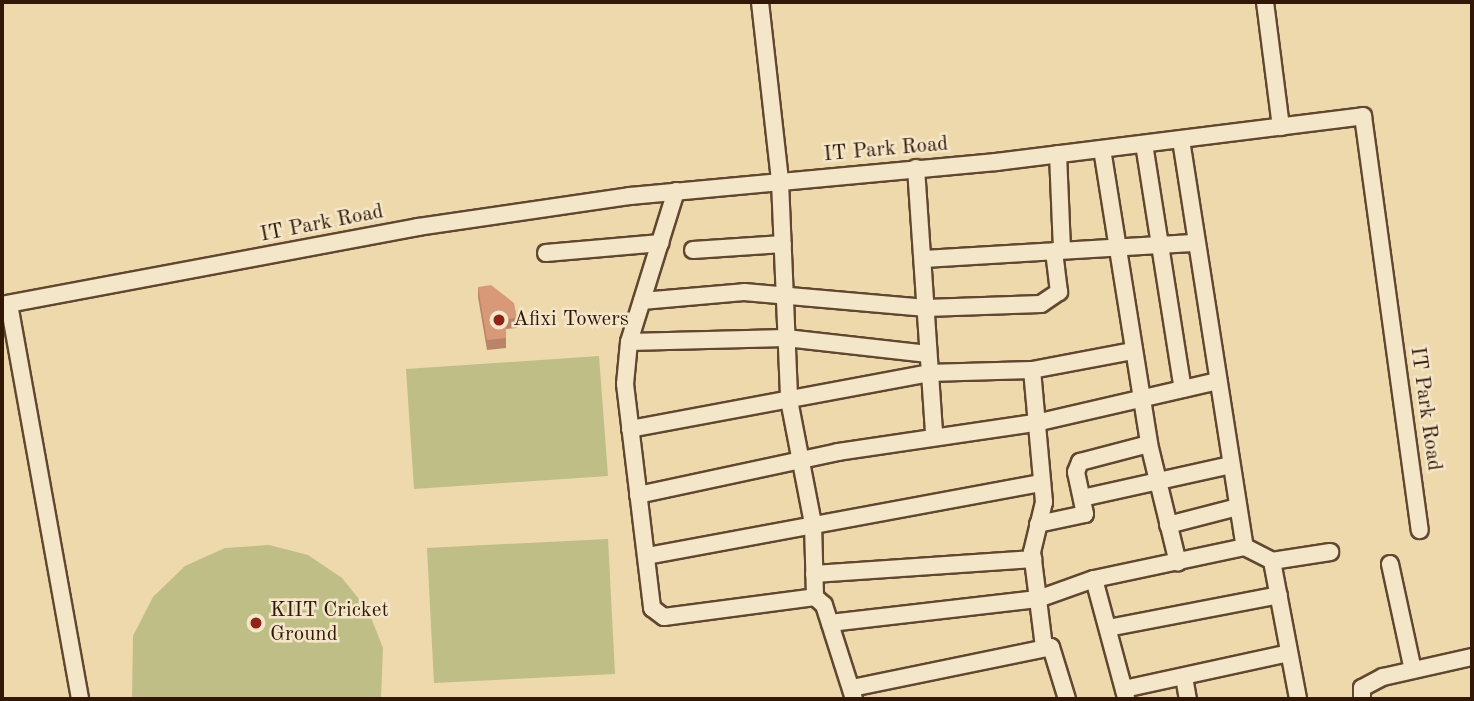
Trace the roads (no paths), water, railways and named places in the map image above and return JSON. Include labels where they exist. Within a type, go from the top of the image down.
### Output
[{"type":"street","points":[[760,2],[780,181],[789,400],[804,460],[813,524],[815,597],[830,624],[853,694],[1044,647],[1058,655],[1068,699]]},
{"type":"street","points":[[1265,2],[1281,127]]},
{"type":"street","name":"IT Park Road","points":[[6,304],[418,227],[676,191],[1058,154],[1363,116],[1420,530]]},
{"type":"street","points":[[1181,140],[1245,547]]},
{"type":"street","points":[[1144,144],[1183,389]]},
{"type":"street","points":[[1102,149],[1149,444],[1178,564]]},
{"type":"street","points":[[642,301],[785,292],[926,308],[1051,302],[1059,292],[1058,154]]},
{"type":"street","points":[[916,168],[934,435]]},
{"type":"street","points":[[676,191],[629,342],[630,429],[652,608],[664,617],[815,597]]},
{"type":"street","points":[[546,253],[661,243]]},
{"type":"street","points":[[924,259],[1160,243],[1197,243]]},
{"type":"street","points":[[693,250],[783,244]]},
{"type":"street","points":[[6,304],[80,699]]},
{"type":"street","points":[[629,342],[786,338],[928,354]]},
{"type":"street","points":[[630,429],[928,373],[1032,370],[1133,351]]},
{"type":"street","points":[[1032,370],[1040,422],[1041,483],[1038,524],[1031,537],[1044,647]]},
{"type":"street","points":[[638,495],[934,435],[1040,422],[1218,381]]},
{"type":"street","points":[[1038,524],[1081,518],[1082,499],[1076,465],[1149,444]]},
{"type":"street","points":[[1082,499],[1231,465]]},
{"type":"street","points":[[647,556],[1041,483]]},
{"type":"street","points":[[1168,525],[1238,507]]},
{"type":"street","points":[[830,624],[1038,598],[1094,579],[1178,564],[1245,547],[1272,561],[1330,552]]},
{"type":"street","points":[[814,575],[1033,559]]},
{"type":"street","points":[[1272,561],[1298,699]]},
{"type":"street","points":[[1390,564],[1413,670]]},
{"type":"street","points":[[1094,579],[1125,694],[1184,677],[1289,653]]},
{"type":"street","points":[[1108,628],[1279,595]]},
{"type":"street","points":[[1362,699],[1362,688],[1370,682],[1472,657]]},
{"type":"street","points":[[1184,677],[1188,699]]},
{"type":"place","name":"Afixi Towers","points":[[499,320]]},
{"type":"place","name":"KIIT Cricket Ground","points":[[256,623]]}]
